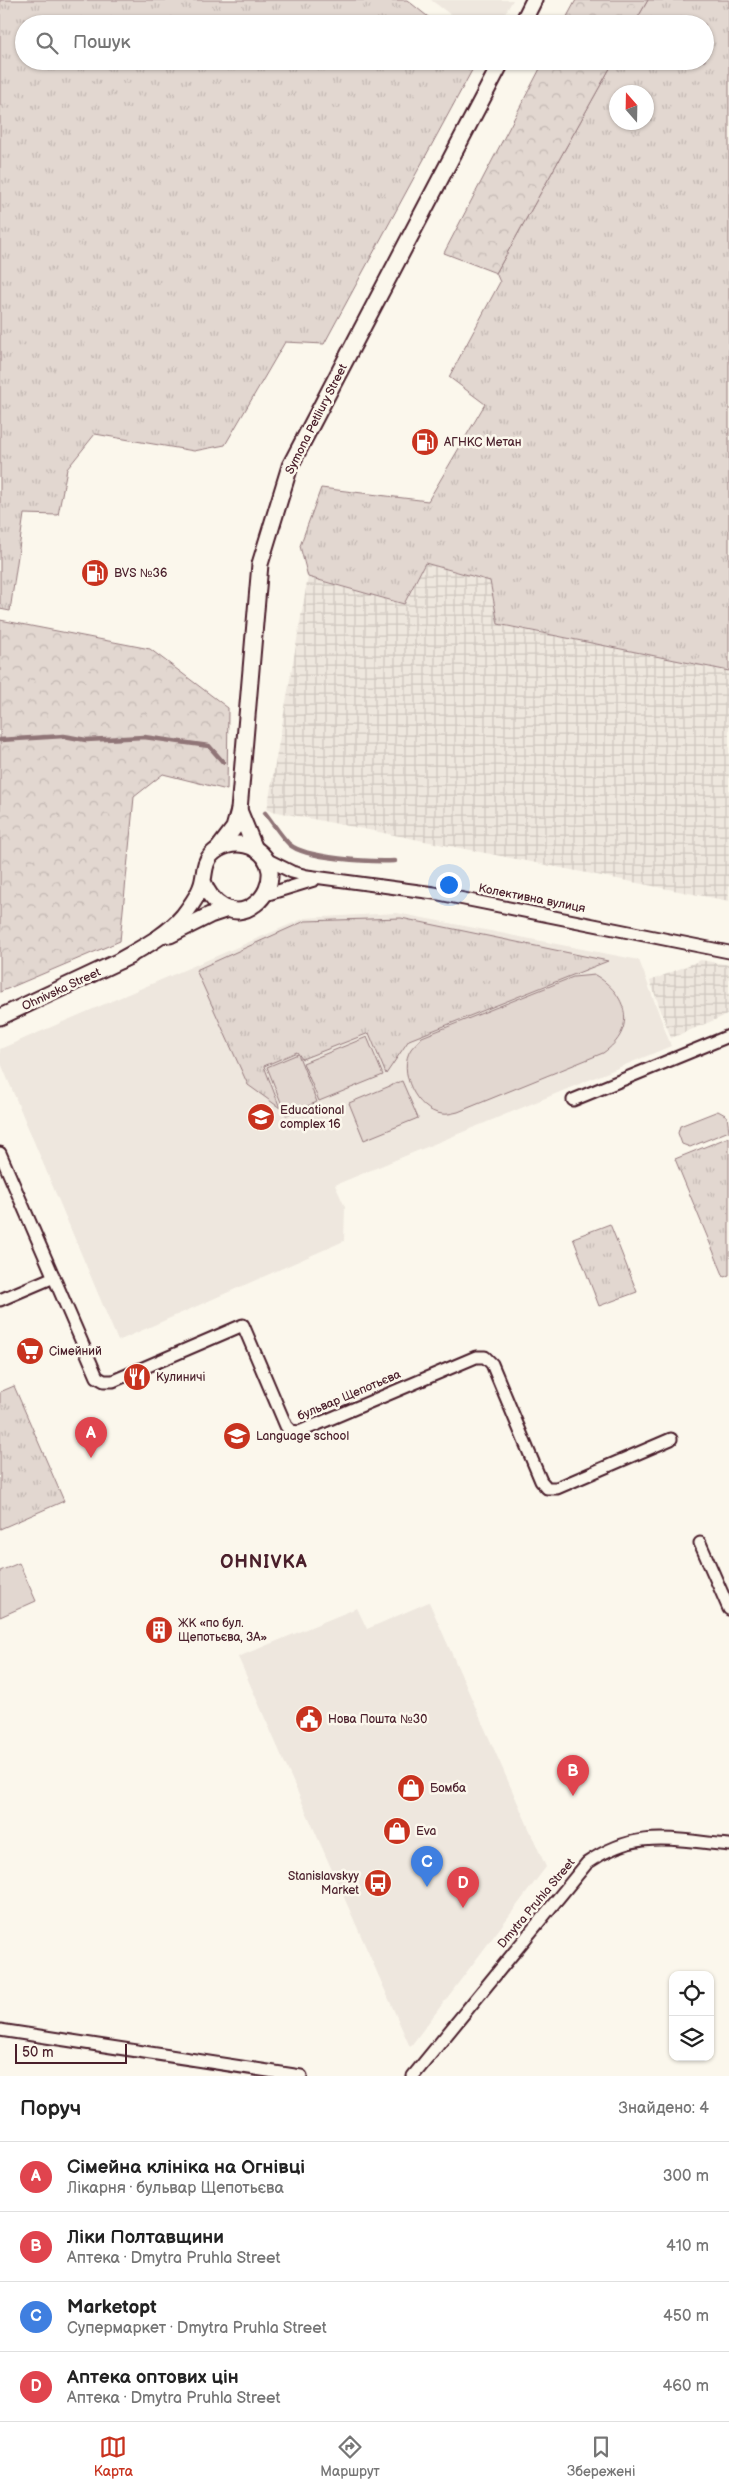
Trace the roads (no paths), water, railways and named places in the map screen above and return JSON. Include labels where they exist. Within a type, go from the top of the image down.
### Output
[{"type":"street","points":[[526,15],[534,0]]},
{"type":"street","name":"Symona Petliury Street","points":[[218,849],[234,828],[239,810],[260,564],[290,466],[497,70]]},
{"type":"street","name":"Symona Petliury Street","points":[[239,810],[260,853]]},
{"type":"street","points":[[218,849],[237,843],[260,853],[270,870],[270,883],[265,895]]},
{"type":"street","name":"Ohnivska Street","points":[[121,960],[170,929],[183,916],[203,881],[204,868],[209,857],[218,849]]},
{"type":"street","name":"Колективна вулиця","points":[[260,853],[292,872],[434,893],[729,952]]},
{"type":"street","name":"Колективна вулиця","points":[[265,895],[298,883],[328,878]]},
{"type":"street","points":[[203,881],[207,894],[214,902],[228,909]]},
{"type":"street","name":"Ohnivska Street","points":[[0,1017],[121,960],[195,922],[228,909],[248,909],[265,895]]},
{"type":"street","points":[[573,1100],[729,1036]]},
{"type":"street","name":"бульвар Щепотьєва","points":[[0,1153],[97,1377],[104,1381],[113,1381],[243,1325],[283,1418],[292,1431],[298,1432],[476,1357],[485,1357],[492,1364],[541,1481],[547,1488],[558,1488],[671,1439]]},
{"type":"street","points":[[0,1300],[54,1277]]},
{"type":"street","points":[[700,1543],[729,1609]]},
{"type":"street","name":"Dmytra Pruhla Street","points":[[413,2076],[587,1863],[607,1850],[626,1842],[650,1838],[729,1845]]},
{"type":"street","points":[[0,2030],[301,2076]]},
{"type":"waterway","points":[[0,740],[64,736],[86,740],[144,737],[209,746],[223,762]]},
{"type":"waterway","points":[[265,813],[289,844],[297,849],[339,859],[395,861]]},
{"type":"place","name":"АГНКС Метан","points":[[425,442]]},
{"type":"place","name":"BVS №36","points":[[95,573]]},
{"type":"place","name":"Educational complex 16","points":[[261,1117]]},
{"type":"place","name":"Сімейний","points":[[30,1351]]},
{"type":"place","name":"Кулиничі","points":[[137,1377]]},
{"type":"place","name":"Language school","points":[[237,1436]]},
{"type":"place","name":"Сімейна клініка на Огнівці","points":[[91,1458]]},
{"type":"place","name":"ЖК «по бул. Щепотьєва, 3А»","points":[[159,1630]]},
{"type":"place","name":"Нова Пошта №30","points":[[309,1719]]},
{"type":"place","name":"Бомба","points":[[411,1788]]},
{"type":"place","name":"Ліки Полтавщини","points":[[573,1796]]},
{"type":"place","name":"Eva","points":[[397,1831]]},
{"type":"place","name":"Stanislavskyy Market","points":[[378,1883]]},
{"type":"place","name":"Marketopt","points":[[427,1887]]},
{"type":"place","name":"Аптека оптових цін","points":[[463,1908]]},
{"type":"district","name":"OHNIVKA","points":[[264,1562]]}]
